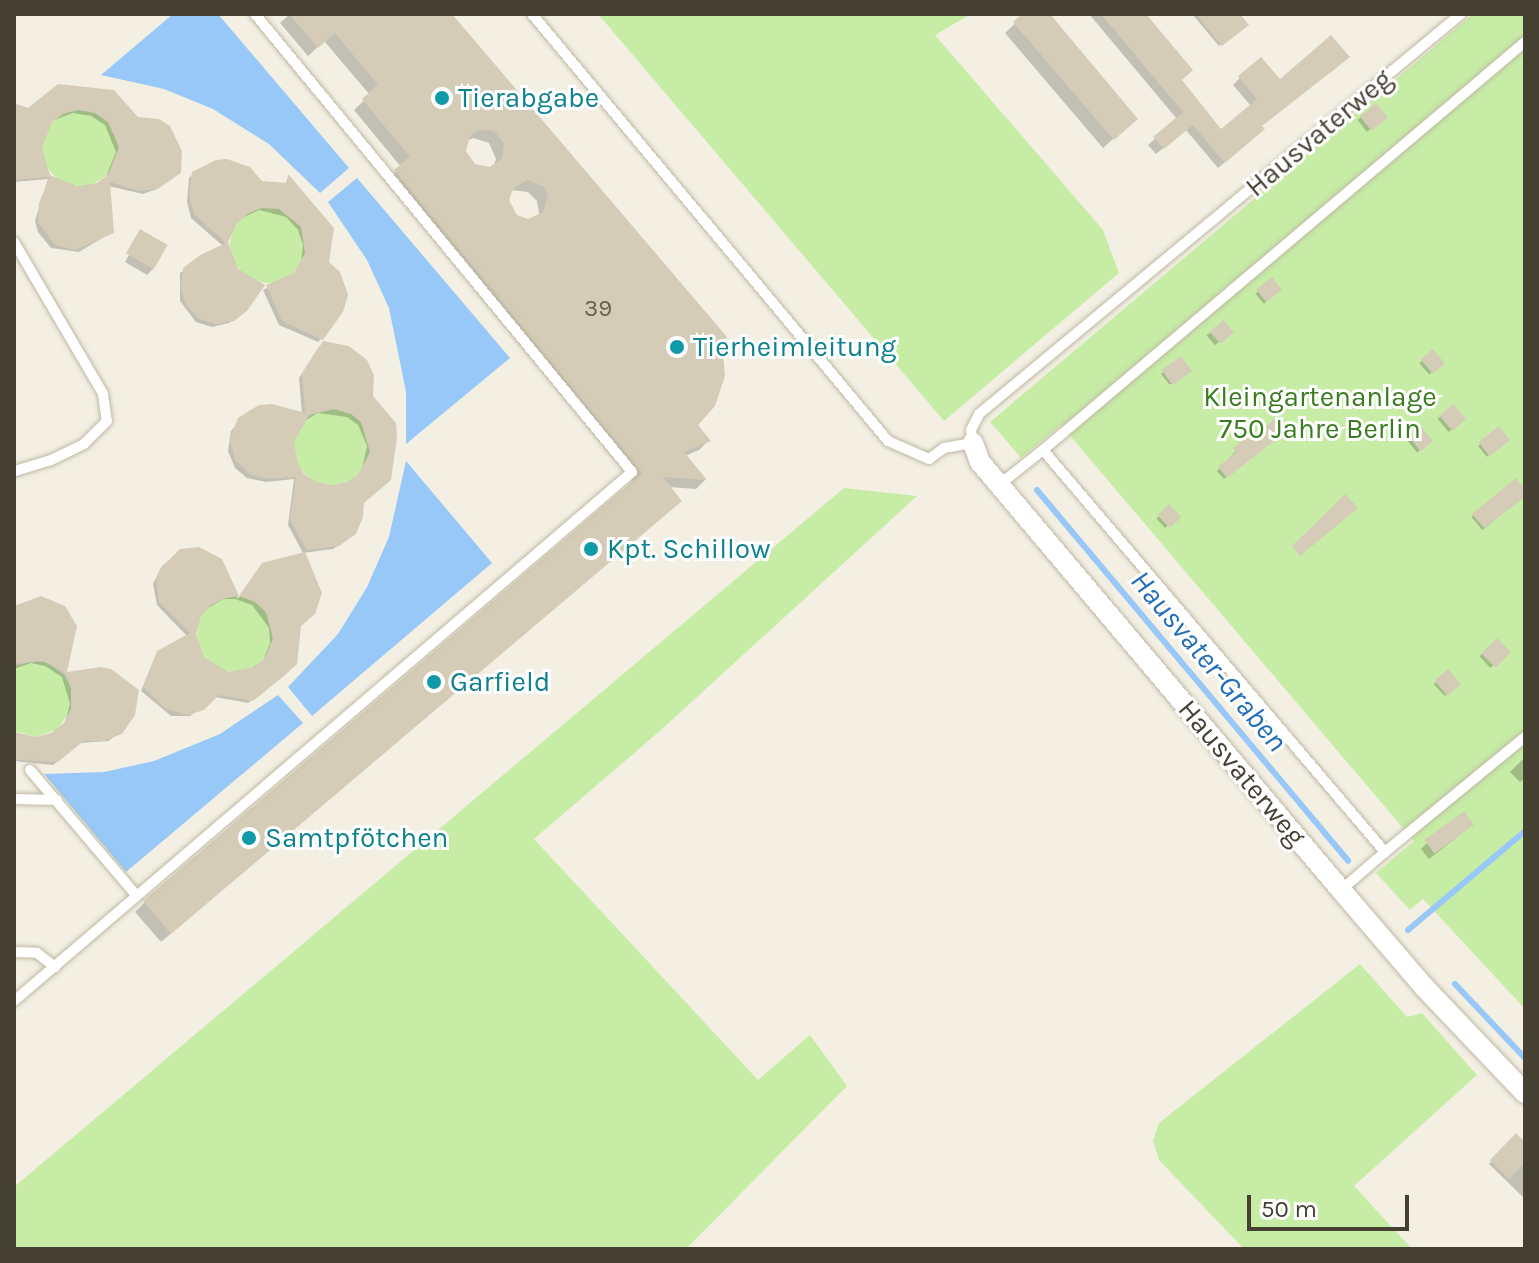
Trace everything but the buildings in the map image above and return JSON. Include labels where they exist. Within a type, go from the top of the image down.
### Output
[{"type":"street","name":"Hausvaterweg","points":[[973,443],[980,462],[1341,890],[1425,988],[1525,1093]]},
{"type":"lane","points":[[14,1001],[632,472],[255,14]]},
{"type":"lane","points":[[532,14],[888,441],[929,459],[944,448],[973,443]]},
{"type":"lane","name":"Hausvaterweg","points":[[973,443],[971,430],[979,414],[1461,14]]},
{"type":"lane","points":[[999,485],[1525,42]]},
{"type":"lane","points":[[14,242],[103,394],[107,421],[84,444],[51,460],[14,471]]},
{"type":"lane","points":[[1043,450],[1385,852]]},
{"type":"lane","points":[[1341,890],[1525,737]]},
{"type":"lane","points":[[30,770],[136,895]]},
{"type":"lane","points":[[14,799],[57,800]]},
{"type":"lane","points":[[14,952],[37,953],[55,967]]},
{"type":"green space","points":[[598,14],[971,14],[935,35],[1103,230],[1119,273],[944,421]]},
{"type":"green space","name":"Kleingartenanlage 750 Jahre Berlin","points":[[1473,14],[1525,14],[1525,1009],[1423,899],[1410,910],[1376,873],[1414,841],[1061,425],[1021,458],[990,422]]},
{"type":"green space","points":[[80,110],[94,113],[107,121],[115,134],[118,148],[115,162],[107,175],[94,183],[80,186],[66,183],[53,175],[45,162],[42,148],[45,134],[53,121],[66,113]]},
{"type":"green space","points":[[268,207],[282,210],[295,218],[303,231],[306,245],[303,259],[295,272],[282,280],[268,283],[254,280],[241,272],[233,259],[230,245],[233,231],[241,218],[254,210]]},
{"type":"green space","points":[[332,409],[346,412],[359,420],[367,433],[370,447],[367,461],[359,474],[346,482],[332,485],[318,482],[305,474],[297,461],[294,447],[297,433],[305,420],[318,412]]},
{"type":"green space","points":[[844,488],[917,496],[661,730],[534,839],[758,1080],[810,1035],[847,1086],[686,1249],[14,1249],[14,1187]]},
{"type":"green space","points":[[235,596],[249,599],[262,607],[270,620],[273,634],[270,648],[262,661],[249,669],[235,672],[221,669],[208,661],[200,648],[197,634],[200,620],[208,607],[221,599]]},
{"type":"green space","points":[[36,661],[49,663],[65,676],[71,688],[71,709],[58,729],[36,737],[14,731],[14,666]]},
{"type":"green space","points":[[1360,964],[1407,1017],[1422,1013],[1477,1075],[1354,1186],[1412,1249],[1244,1249],[1159,1160],[1153,1141],[1159,1123]]},
{"type":"water","points":[[173,14],[218,14],[349,168],[320,193],[269,144],[213,109],[164,89],[101,75]]},
{"type":"water","points":[[357,178],[510,358],[406,444],[406,392],[389,308],[367,260],[328,202]]},
{"type":"water","points":[[406,461],[492,563],[312,716],[288,687],[338,634],[367,587],[389,537]]},
{"type":"water","points":[[278,695],[303,723],[126,872],[44,774],[104,772],[154,761],[220,734]]},
{"type":"waterway","name":"Hausvater-Graben","points":[[1037,490],[1348,861]]},
{"type":"waterway","points":[[1408,930],[1525,831]]},
{"type":"waterway","name":"Hausvater-Graben","points":[[1455,984],[1525,1058]]},
{"type":"place","name":"Tierabgabe","points":[[442,98]]},
{"type":"place","name":"Tierheimleitung","points":[[677,347]]},
{"type":"place","name":"Kpt. Schillow","points":[[591,549]]},
{"type":"place","name":"Garfield","points":[[434,682]]},
{"type":"place","name":"Samtpfötchen","points":[[249,838]]}]
